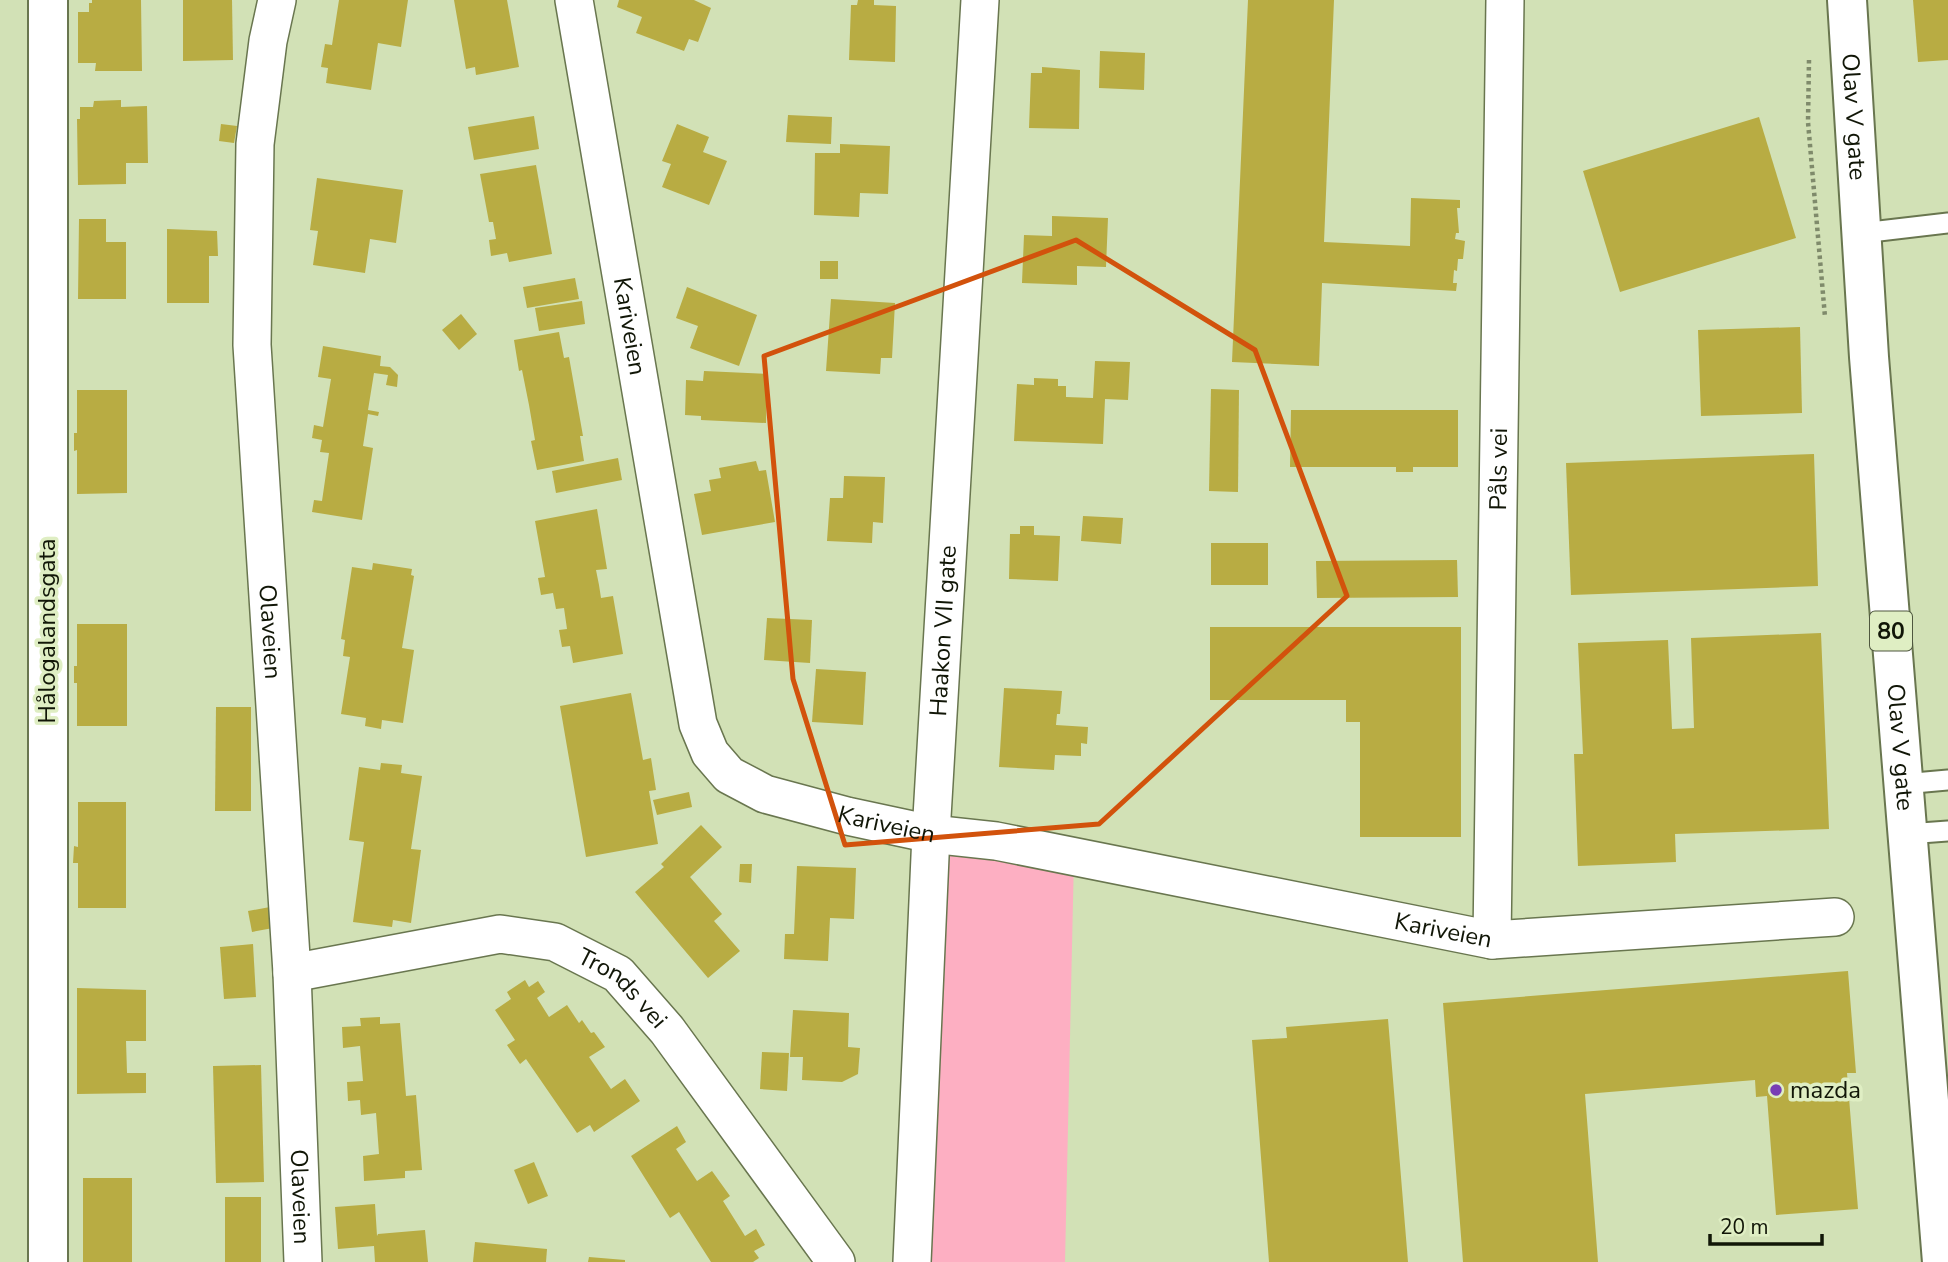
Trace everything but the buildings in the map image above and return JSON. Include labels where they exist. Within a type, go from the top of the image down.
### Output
[{"type":"main road","name":"Hålogalandsgata","points":[[48,0],[48,1262]]},
{"type":"main road","name":"Olav V gate","points":[[1847,0],[1861,233],[1907,834],[1942,1165],[1942,1262]]},
{"type":"street","name":"Olaveien","points":[[277,0],[268,41],[255,144],[252,345],[292,973],[303,1262]]},
{"type":"street","name":"Kariveien","points":[[574,0],[698,724],[710,753],[729,775],[765,794],[847,816],[931,834],[996,841],[1492,940],[1835,917]]},
{"type":"street","name":"Haakon VII gate","points":[[912,1262],[931,834],[980,0]]},
{"type":"street","name":"Påls vei","points":[[1492,940],[1505,0]]},
{"type":"street","name":"Tronds vei","points":[[292,973],[500,934],[555,942],[618,974],[667,1030],[836,1262]]},
{"type":"lane","points":[[1861,233],[1948,223]]},
{"type":"lane","points":[[1903,784],[1948,780]]},
{"type":"lane","points":[[1907,834],[1948,831]]},
{"type":"highlighted area","points":[[1076,240],[1255,350],[1347,596],[1099,824],[845,845],[793,679],[764,356]]},
{"type":"shaded area","points":[[931,834],[1074,856],[1065,1262],[913,1262]]},
{"type":"place","name":"mazda","points":[[1776,1090]]}]
